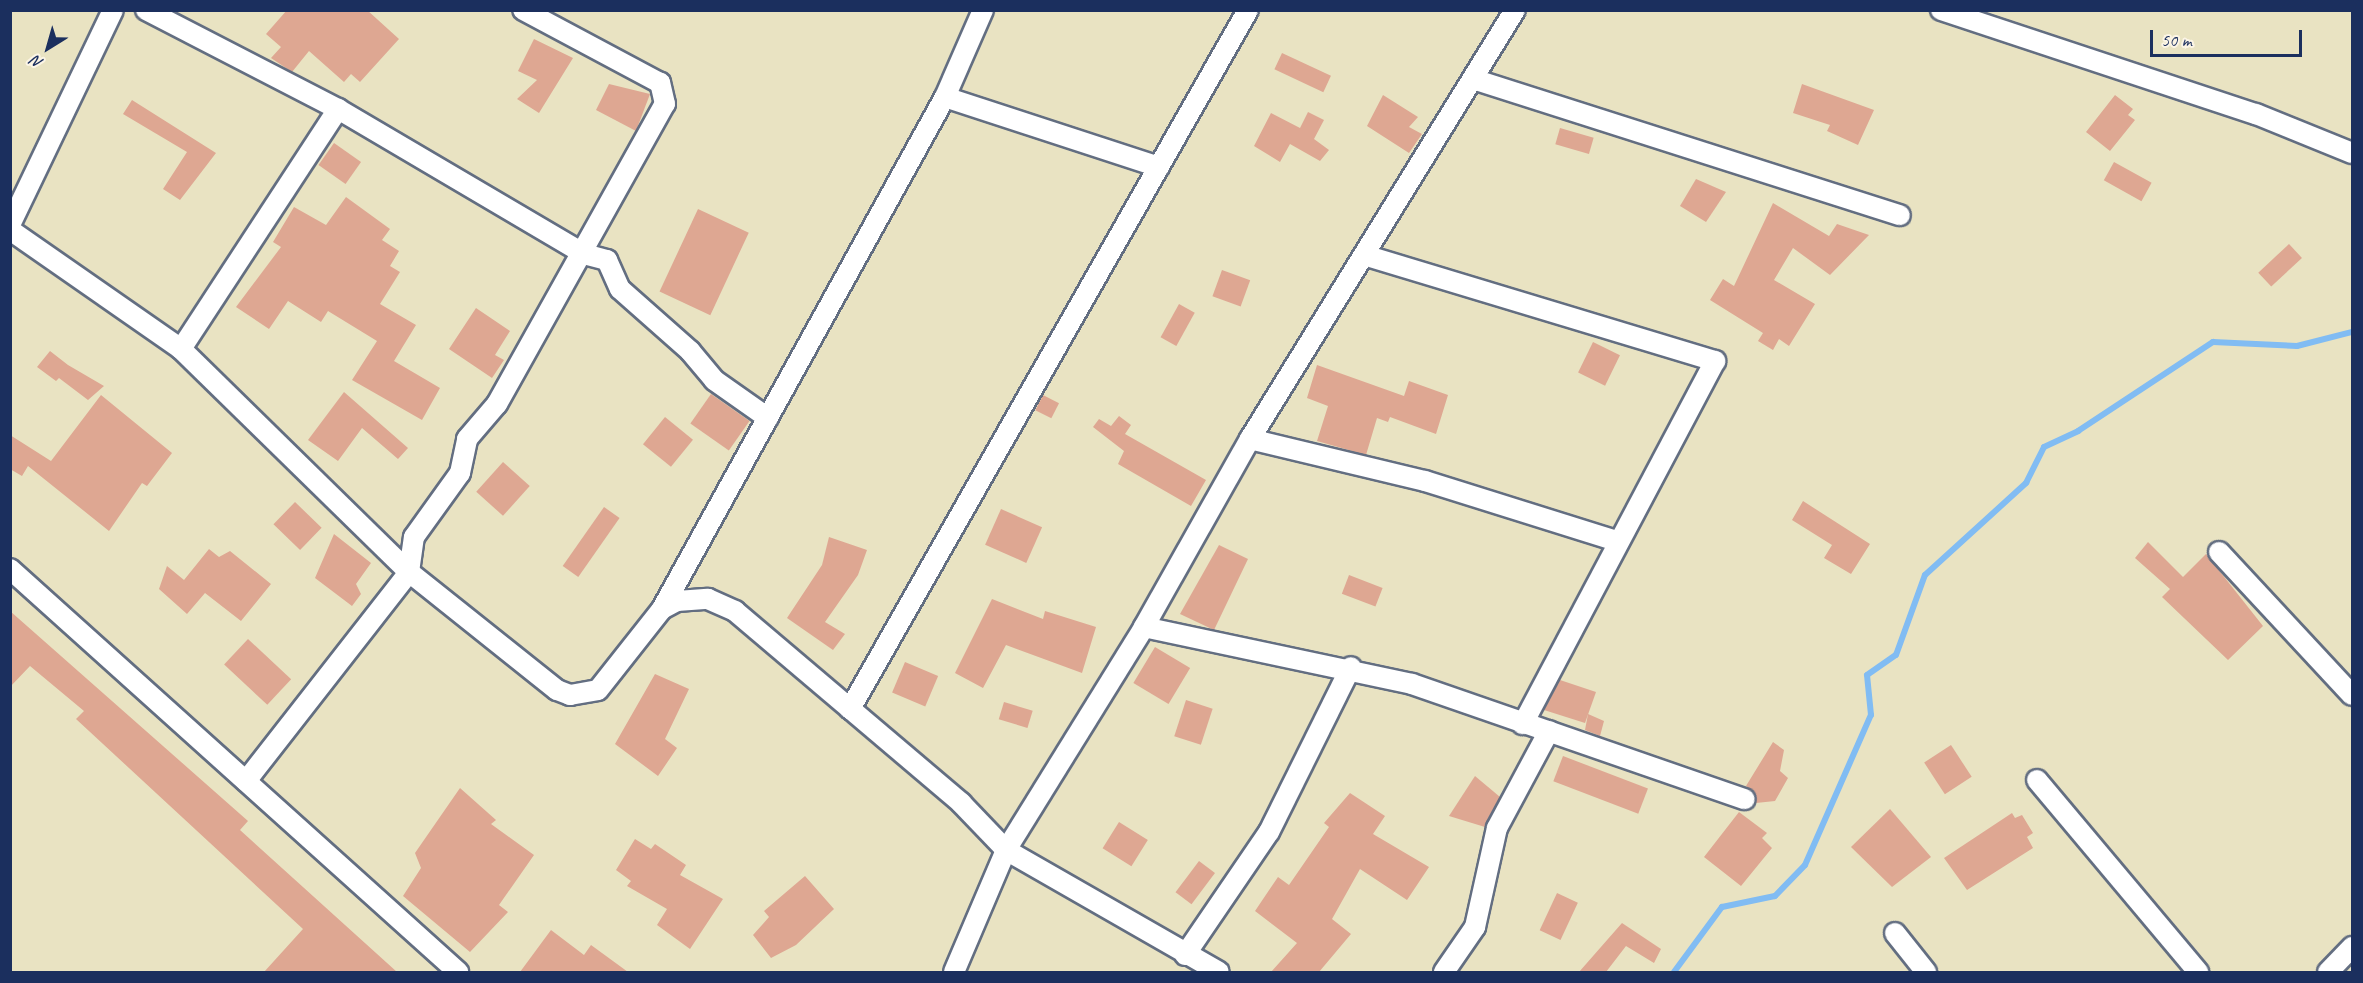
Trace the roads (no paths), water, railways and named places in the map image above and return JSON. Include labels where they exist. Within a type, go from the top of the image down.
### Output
[{"type":"street","points":[[10,225],[113,10]]},
{"type":"street","points":[[146,10],[338,110],[584,254],[607,260],[620,289],[690,351],[714,380],[768,418]]},
{"type":"street","points":[[246,781],[409,572],[414,537],[460,473],[467,439],[497,404],[584,254],[666,92],[660,83],[523,10]]},
{"type":"street","points":[[10,230],[181,349],[409,572],[570,695],[598,690],[662,609],[945,97],[983,10]]},
{"type":"street","points":[[850,709],[1248,10]]},
{"type":"street","points":[[954,972],[1006,850],[1144,627],[1250,439],[1515,10]]},
{"type":"street","points":[[1941,10],[2256,114],[2352,153]]},
{"type":"street","points":[[1473,79],[1900,215]]},
{"type":"street","points":[[945,97],[1159,167]]},
{"type":"street","points":[[181,349],[338,110]]},
{"type":"street","points":[[1364,255],[1715,361],[1616,541],[1523,724]]},
{"type":"street","points":[[1250,439],[1425,481],[1616,541]]},
{"type":"street","points":[[2218,552],[2352,695]]},
{"type":"street","points":[[10,568],[458,972]]},
{"type":"street","points":[[662,609],[677,601],[708,599],[735,611],[961,803],[1006,850],[1185,955],[1219,972]]},
{"type":"street","points":[[1144,627],[1351,667],[1549,731],[1745,799]]},
{"type":"street","points":[[1185,955],[1269,832],[1351,667]]},
{"type":"street","points":[[1444,972],[1475,927],[1497,828],[1549,731]]},
{"type":"street","points":[[2037,780],[2198,972]]},
{"type":"street","points":[[1895,933],[1926,972]]},
{"type":"street","points":[[2328,972],[2352,947]]},
{"type":"waterway","points":[[1674,972],[1722,907],[1775,896],[1805,865],[1871,715],[1867,675],[1896,655],[1925,575],[2026,483],[2044,447],[2078,431],[2213,342],[2297,346],[2352,332]]}]
